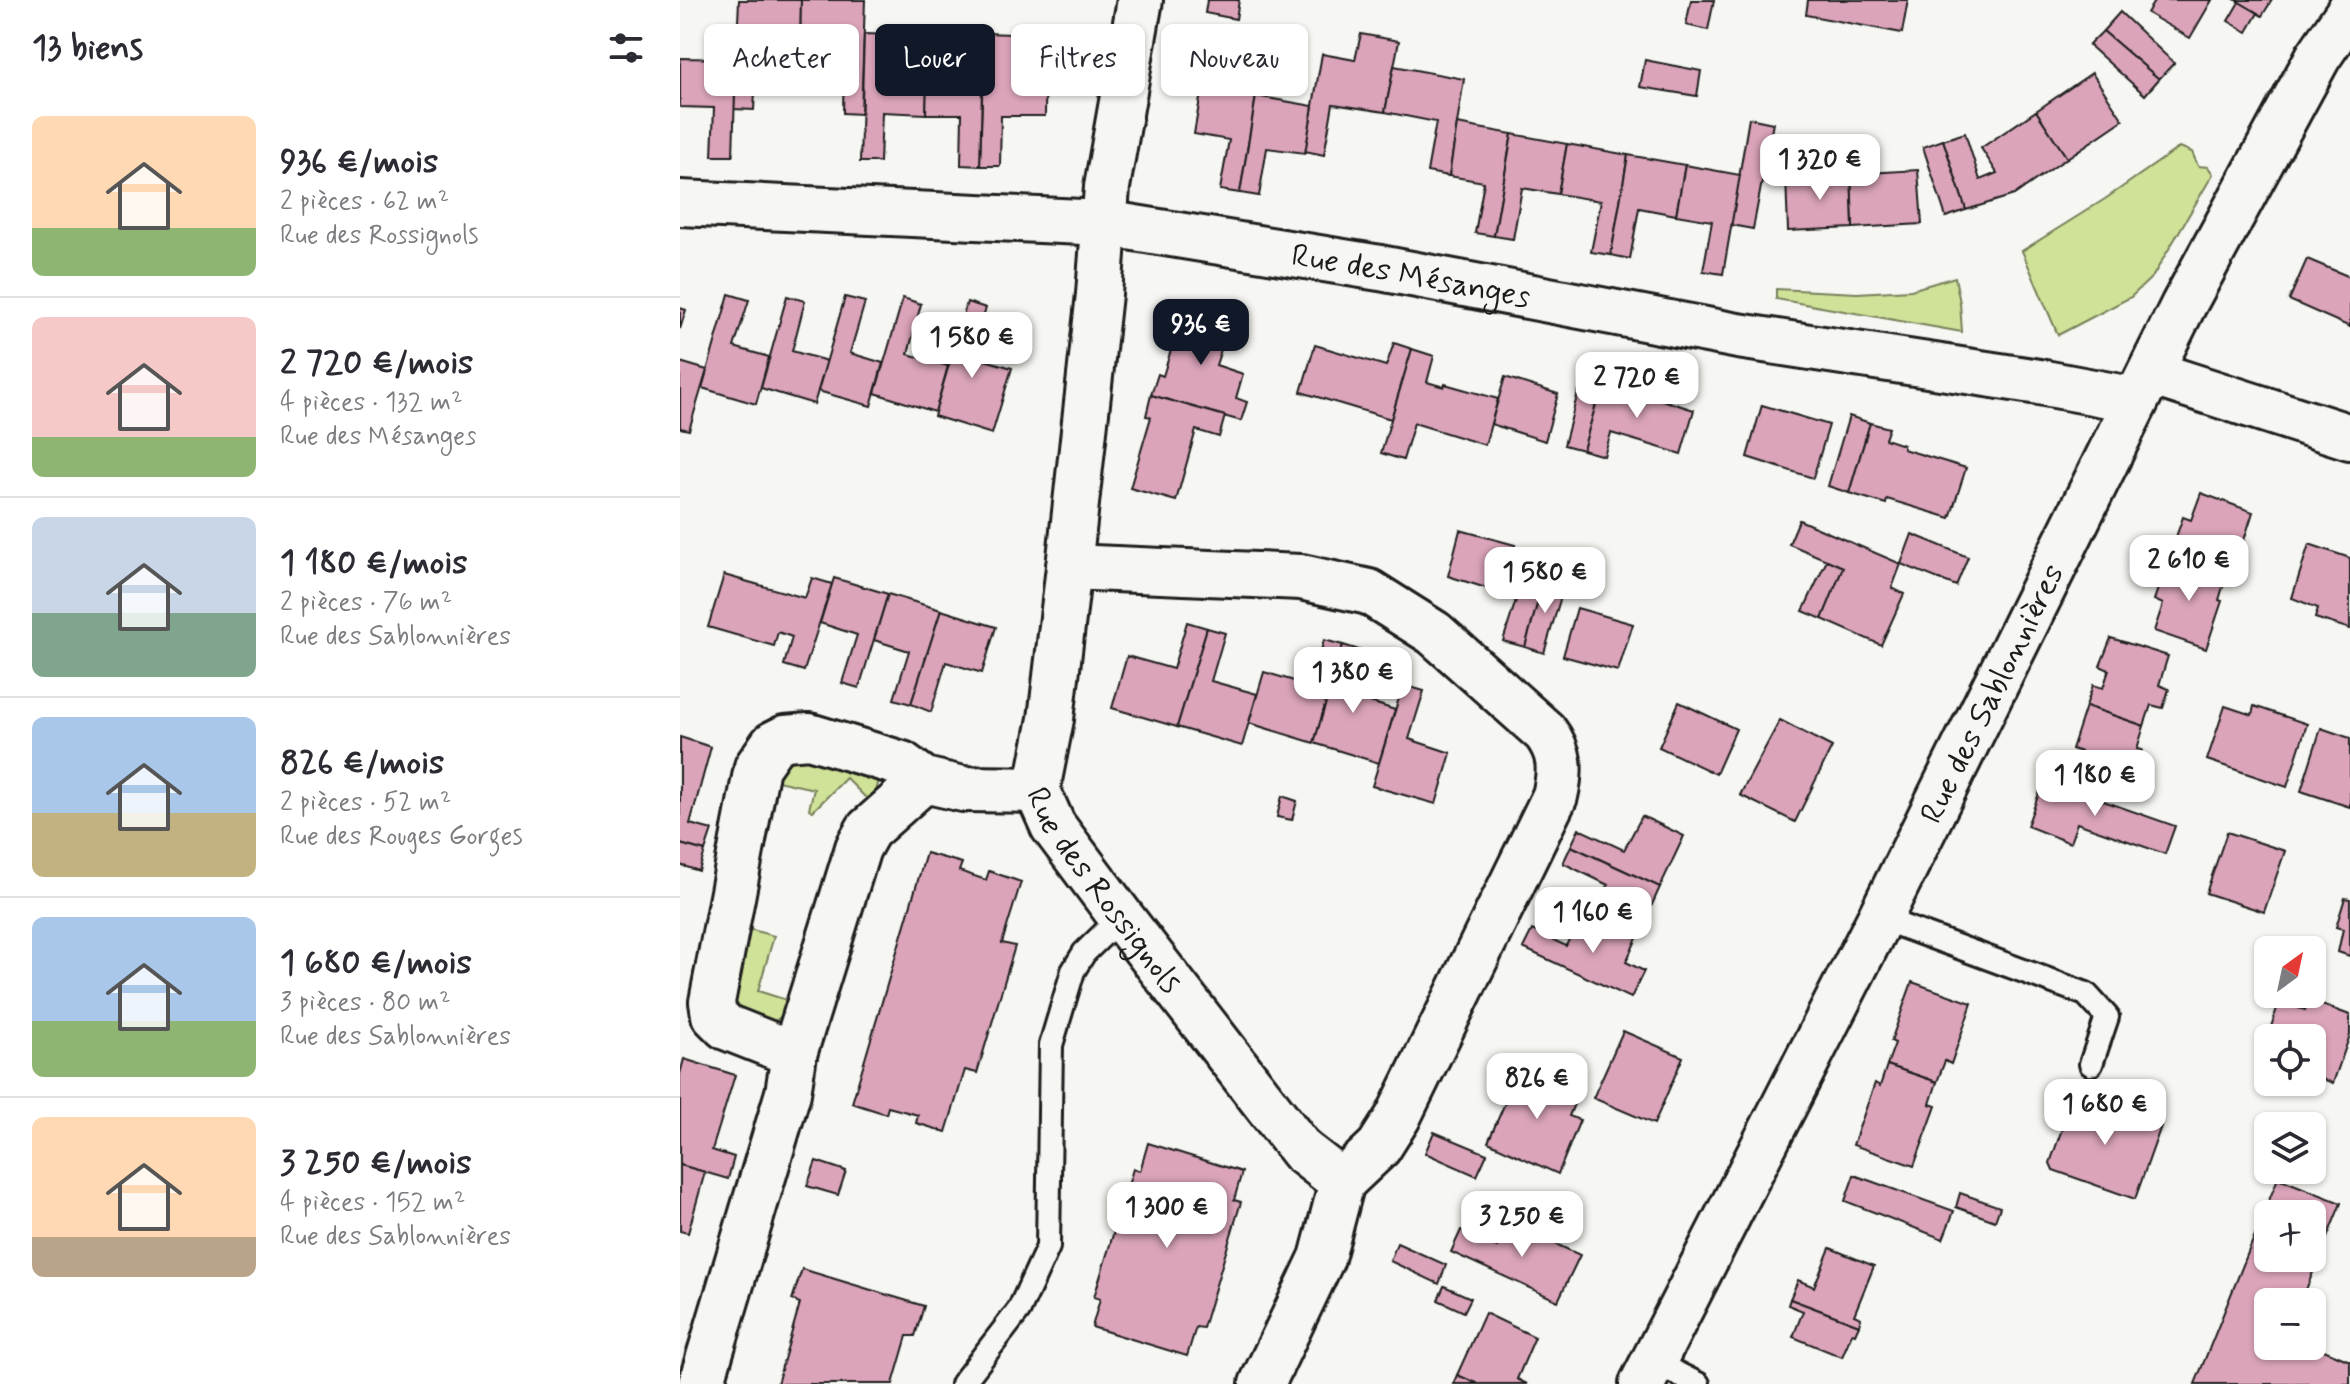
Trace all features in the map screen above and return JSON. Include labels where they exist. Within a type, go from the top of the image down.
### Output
[{"type":"street","name":"Rue des Rossignols","points":[[1140,0],[1107,187],[1069,567],[1051,719],[1037,790],[1053,826],[1302,1151],[1342,1182]]},
{"type":"street","name":"Rue des Sablonnières","points":[[1648,1373],[1880,918],[2183,306],[2318,57],[2350,10]]},
{"type":"street","name":"Rue des Mésanges","points":[[680,203],[1104,223],[1380,268],[1738,336],[2039,382],[2144,386],[2350,437]]},
{"type":"street","points":[[1069,567],[1301,577],[1369,592],[1434,633],[1545,732],[1560,758],[1555,796],[1398,1117],[1379,1147],[1342,1182],[1322,1258],[1262,1384]]},
{"type":"street","points":[[794,1054],[726,1027],[714,1015],[712,1002],[757,767],[773,744],[785,738],[809,736],[902,764],[924,780],[963,789],[1037,790]]},
{"type":"street","points":[[701,1384],[788,1093],[794,1054],[858,848],[868,830],[924,780]]},
{"type":"lane","points":[[962,1384],[1019,1310],[1048,1247],[1051,1045],[1073,971],[1084,953],[1121,917]]},
{"type":"lane","points":[[1880,918],[2086,994],[2107,1017],[2091,1064]]},
{"type":"lane","points":[[1648,1373],[1698,1384]]},
{"type":"green space","points":[[2180,147],[2192,152],[2198,166],[2208,167],[2213,174],[2153,276],[2131,297],[2058,335],[2022,251]]},
{"type":"green space","points":[[1955,277],[1962,332],[1776,299],[1776,289],[1857,293],[1911,290]]},
{"type":"green space","points":[[795,750],[873,770],[879,780],[876,791],[868,800],[846,778],[813,811],[809,809],[814,789],[768,779]]},
{"type":"green space","points":[[738,926],[774,936],[758,991],[793,1002],[775,1021],[763,1022],[737,1015],[728,989]]},
{"type":"building","points":[[739,0],[801,0],[801,24],[738,24]]},
{"type":"building","points":[[801,0],[865,0],[861,114],[843,113],[843,96],[859,96],[859,24],[801,24]]},
{"type":"building","points":[[1207,0],[1239,0],[1236,19],[1205,13]]},
{"type":"building","points":[[1691,0],[1714,0],[1708,30],[1686,25]]},
{"type":"building","points":[[1808,0],[1908,0],[1902,33],[1806,15]]},
{"type":"building","points":[[2155,0],[2212,0],[2190,38],[2147,13]]},
{"type":"building","points":[[2236,0],[2272,0],[2262,16]]},
{"type":"building","points":[[2239,2],[2258,13],[2247,32],[2228,21]]},
{"type":"building","points":[[2120,12],[2174,63],[2159,79],[2103,31]]},
{"type":"building","points":[[2103,31],[2159,79],[2145,95],[2089,45]]},
{"type":"building","points":[[995,33],[1011,34],[1011,96],[1045,96],[1045,116],[1001,116],[1000,166],[980,166],[982,96],[995,96]]},
{"type":"building","points":[[864,34],[875,34],[875,96],[927,96],[926,114],[882,112],[880,162],[860,162]]},
{"type":"building","points":[[1361,34],[1399,41],[1385,112],[1333,104],[1324,155],[1305,151],[1322,54],[1355,60]]},
{"type":"building","points":[[680,58],[704,58],[704,96],[735,96],[733,156],[712,156],[714,108],[680,107]]},
{"type":"building","points":[[1645,60],[1701,71],[1697,96],[1640,87]]},
{"type":"building","points":[[1394,66],[1464,79],[1449,176],[1427,172],[1436,122],[1385,112]]},
{"type":"building","points":[[2092,73],[2123,120],[2067,158],[2036,111]]},
{"type":"building","points":[[735,96],[755,96],[754,110],[734,109]]},
{"type":"building","points":[[927,96],[982,96],[980,166],[961,165],[962,114],[926,114]]},
{"type":"building","points":[[1200,96],[1256,96],[1240,193],[1220,190],[1229,140],[1194,134]]},
{"type":"building","points":[[1256,96],[1313,106],[1305,153],[1267,148],[1259,196],[1240,193]]},
{"type":"building","points":[[2036,111],[2067,158],[2014,195],[1966,210],[1943,140],[1965,133],[1980,180],[1997,173],[1981,148]]},
{"type":"building","points":[[1749,118],[1773,123],[1753,229],[1731,225]]},
{"type":"building","points":[[1457,124],[1512,134],[1494,236],[1475,233],[1484,182],[1449,176]]},
{"type":"building","points":[[1512,134],[1567,144],[1558,194],[1522,188],[1513,239],[1494,236]]},
{"type":"building","points":[[1943,140],[1966,210],[1946,217],[1923,147]]},
{"type":"building","points":[[1567,144],[1628,155],[1611,255],[1591,252],[1601,201],[1558,194]]},
{"type":"building","points":[[1628,155],[1685,165],[1676,215],[1639,208],[1630,259],[1611,255]]},
{"type":"building","points":[[1685,165],[1740,175],[1723,274],[1703,271],[1712,221],[1676,215]]},
{"type":"building","points":[[1918,170],[1922,224],[1853,228],[1851,174]]},
{"type":"building","points":[[1851,174],[1853,228],[1788,231],[1786,177]]},
{"type":"building","points":[[2307,259],[2350,277],[2350,327],[2289,300]]},
{"type":"building","points":[[729,294],[749,300],[734,347],[769,357],[756,404],[702,388]]},
{"type":"building","points":[[787,296],[805,301],[792,351],[827,361],[814,404],[761,388]]},
{"type":"building","points":[[845,297],[865,302],[850,353],[883,363],[871,406],[818,391]]},
{"type":"building","points":[[903,298],[921,304],[908,354],[948,366],[935,412],[875,393]]},
{"type":"building","points":[[967,302],[986,308],[972,356],[1012,368],[992,434],[934,416]]},
{"type":"building","points":[[1185,304],[1231,319],[1216,365],[1243,374],[1236,398],[1247,402],[1241,421],[1151,395],[1158,374],[1163,376]]},
{"type":"building","points":[[680,308],[686,310],[680,329]]},
{"type":"building","points":[[1394,343],[1412,349],[1391,419],[1301,392],[1315,345],[1386,366]]},
{"type":"building","points":[[1412,349],[1434,356],[1427,382],[1498,399],[1485,445],[1414,423],[1403,460],[1381,453]]},
{"type":"building","points":[[680,362],[707,370],[689,430],[680,428]]},
{"type":"building","points":[[1583,374],[1603,380],[1583,450],[1564,445]]},
{"type":"building","points":[[1505,377],[1558,394],[1545,441],[1491,424]]},
{"type":"building","points":[[1603,380],[1694,410],[1681,454],[1611,433],[1604,456],[1583,450]]},
{"type":"building","points":[[1151,395],[1225,416],[1219,437],[1196,430],[1176,501],[1130,488],[1151,417],[1146,416]]},
{"type":"building","points":[[1762,405],[1829,425],[1813,478],[1747,457]]},
{"type":"building","points":[[1849,416],[1870,423],[1849,493],[1828,486]]},
{"type":"building","points":[[1870,423],[1889,428],[1885,439],[1903,445],[1903,449],[1966,468],[1950,518],[1887,499],[1886,504],[1849,493]]},
{"type":"building","points":[[2201,493],[2253,512],[2238,559],[2233,557],[2226,577],[2169,557],[2183,517],[2191,520]]},
{"type":"building","points":[[1799,520],[1901,564],[1892,588],[1904,594],[1881,645],[1822,619],[1843,567],[1789,544]]},
{"type":"building","points":[[1460,530],[1515,545],[1512,557],[1526,561],[1524,570],[1545,577],[1525,647],[1503,641],[1516,600],[1448,576]]},
{"type":"building","points":[[1912,534],[1968,557],[1956,586],[1901,564]]},
{"type":"building","points":[[2309,544],[2350,558],[2350,629],[2315,618],[2318,608],[2292,598]]},
{"type":"building","points":[[2169,557],[2226,577],[2219,600],[2222,601],[2206,649],[2154,631],[2163,604],[2154,600]]},
{"type":"building","points":[[1827,560],[1843,567],[1822,619],[1803,611]]},
{"type":"building","points":[[724,575],[805,598],[812,578],[832,584],[804,671],[784,665],[792,637],[778,632],[774,646],[708,627]]},
{"type":"building","points":[[1545,577],[1565,583],[1544,653],[1525,647]]},
{"type":"building","points":[[834,578],[888,594],[859,688],[842,683],[857,635],[820,623]]},
{"type":"building","points":[[888,594],[941,610],[911,704],[894,699],[909,651],[874,640]]},
{"type":"building","points":[[1577,608],[1633,624],[1618,671],[1563,656]]},
{"type":"building","points":[[941,610],[996,627],[982,673],[946,662],[931,712],[911,704]]},
{"type":"building","points":[[1187,622],[1207,628],[1177,727],[1112,708],[1127,656],[1173,669]]},
{"type":"building","points":[[1207,628],[1225,633],[1211,681],[1257,694],[1242,746],[1177,727]]},
{"type":"building","points":[[2111,638],[2168,656],[2159,685],[2169,689],[2163,708],[2151,705],[2144,726],[2086,706],[2093,685],[2103,688],[2109,670],[2100,666]]},
{"type":"building","points":[[1324,640],[1343,645],[1314,743],[1249,723],[1264,672],[1311,686]]},
{"type":"building","points":[[1343,645],[1362,651],[1349,695],[1395,710],[1379,763],[1314,743]]},
{"type":"building","points":[[1403,685],[1424,691],[1409,739],[1451,753],[1436,804],[1372,786]]},
{"type":"building","points":[[1679,702],[1736,729],[1716,774],[1659,747]]},
{"type":"building","points":[[2086,706],[2144,726],[2137,749],[2142,750],[2126,797],[2072,779],[2081,752],[2072,749]]},
{"type":"building","points":[[2225,706],[2252,715],[2254,706],[2307,724],[2287,787],[2207,760]]},
{"type":"building","points":[[1780,720],[1832,747],[1795,822],[1740,795]]},
{"type":"building","points":[[2321,728],[2350,738],[2350,807],[2301,791]]},
{"type":"building","points":[[680,737],[711,747],[690,824],[712,830],[705,851],[680,844]]},
{"type":"building","points":[[2044,780],[2175,826],[2165,854],[2077,823],[2070,843],[2027,826]]},
{"type":"building","points":[[1282,796],[1297,801],[1292,820],[1277,817]]},
{"type":"building","points":[[1642,816],[1684,836],[1660,887],[1571,846],[1579,829],[1624,850]]},
{"type":"building","points":[[2227,832],[2285,851],[2264,912],[2206,893]]},
{"type":"building","points":[[680,844],[705,851],[699,871],[680,865]]},
{"type":"building","points":[[1571,846],[1660,887],[1637,938],[1593,918],[1608,885],[1563,863]]},
{"type":"building","points":[[926,853],[962,863],[959,871],[986,880],[989,871],[1021,882],[1002,943],[1015,946],[977,1073],[965,1070],[946,1132],[916,1123],[918,1115],[888,1107],[886,1114],[852,1103]]},
{"type":"building","points":[[2345,898],[2350,899],[2350,956],[2338,952],[2343,929],[2336,927]]},
{"type":"building","points":[[1579,918],[1591,923],[1593,918],[1637,938],[1626,962],[1644,971],[1631,998],[1523,948],[1532,930],[1566,946]]},
{"type":"building","points":[[1912,982],[1972,1003],[1951,1064],[1945,1061],[1937,1082],[1887,1065],[1895,1043],[1891,1041]]},
{"type":"building","points":[[2326,1006],[2350,1015],[2350,1035],[2333,1083],[2326,1080],[2326,1024],[2272,1024],[2277,1008],[2305,1010]]},
{"type":"building","points":[[1623,1031],[1683,1057],[1654,1124],[1593,1098]]},
{"type":"building","points":[[684,1059],[735,1075],[712,1150],[734,1157],[728,1179],[680,1165],[680,1074]]},
{"type":"building","points":[[1887,1065],[1937,1082],[1930,1104],[1936,1106],[1914,1166],[1853,1145],[1875,1083],[1880,1086]]},
{"type":"building","points":[[1521,1066],[1579,1092],[1569,1116],[1580,1120],[1558,1174],[1488,1142]]},
{"type":"building","points":[[2074,1095],[2161,1126],[2135,1199],[2053,1170],[2050,1163]]},
{"type":"building","points":[[1434,1132],[1487,1154],[1477,1176],[1425,1153]]},
{"type":"building","points":[[1148,1143],[1242,1172],[1234,1200],[1241,1202],[1203,1328],[1196,1327],[1187,1356],[1092,1327],[1100,1299],[1094,1297],[1133,1169],[1140,1171]]},
{"type":"building","points":[[816,1161],[846,1171],[838,1195],[807,1186]]},
{"type":"building","points":[[680,1165],[705,1172],[688,1233],[680,1231]]},
{"type":"building","points":[[1854,1175],[1954,1211],[1943,1239],[1845,1201]]},
{"type":"building","points":[[2276,1184],[2293,1184],[2341,1203],[2326,1240],[2326,1200],[2269,1200]]},
{"type":"building","points":[[1960,1193],[2000,1207],[1995,1221],[1956,1207]]},
{"type":"building","points":[[1509,1223],[1580,1255],[1558,1301],[1451,1252],[1461,1230],[1497,1247]]},
{"type":"building","points":[[2254,1238],[2254,1272],[2313,1272],[2307,1288],[2254,1288],[2254,1360],[2326,1360],[2326,1351],[2350,1361],[2350,1384],[2195,1384]]},
{"type":"building","points":[[1397,1243],[1446,1265],[1439,1284],[1390,1261]]},
{"type":"building","points":[[1830,1248],[1874,1266],[1854,1315],[1861,1318],[1859,1325],[1790,1299],[1798,1280],[1814,1287]]},
{"type":"building","points":[[802,1269],[924,1306],[915,1336],[907,1336],[893,1384],[777,1384],[800,1303],[792,1300]]},
{"type":"building","points":[[1444,1286],[1471,1298],[1464,1312],[1438,1300]]},
{"type":"building","points":[[1790,1299],[1859,1325],[1855,1334],[1852,1333],[1842,1357],[1793,1337],[1803,1311],[1788,1305]]},
{"type":"building","points":[[1485,1313],[1535,1337],[1517,1379],[1527,1384],[1478,1384],[1457,1375]]},
{"type":"building","points":[[1457,1375],[1478,1384],[1453,1384]]}]
